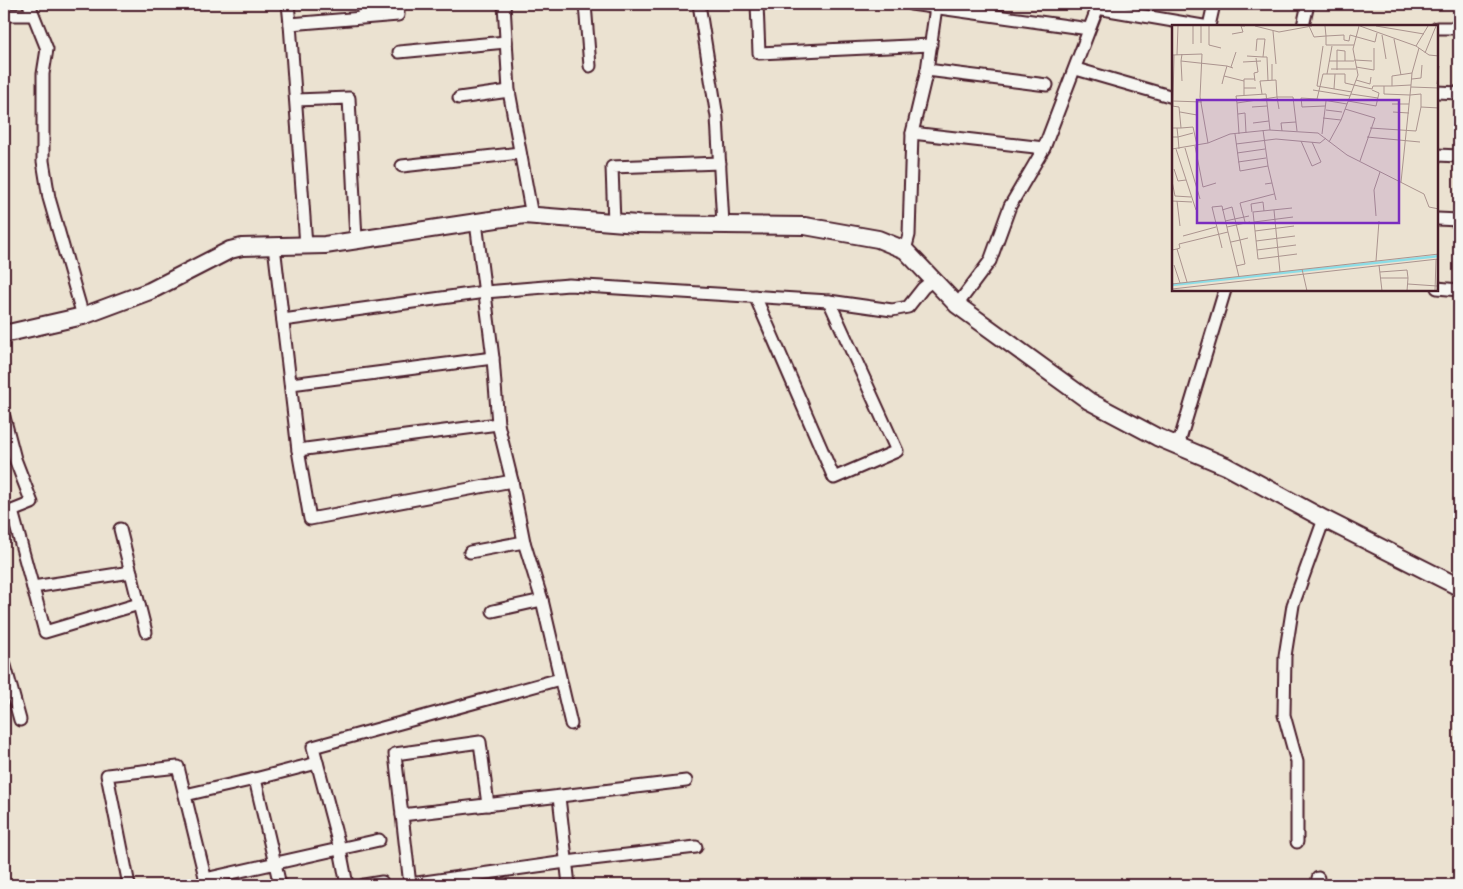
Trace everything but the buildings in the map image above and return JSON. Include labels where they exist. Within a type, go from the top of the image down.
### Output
[{"type":"street","points":[[288,4],[306,244]]},
{"type":"street","points":[[362,4],[364,17]]},
{"type":"street","points":[[290,24],[398,15],[398,4]]},
{"type":"street","points":[[504,4],[509,90],[532,216]]},
{"type":"street","points":[[585,4],[590,66]]},
{"type":"street","points":[[699,4],[717,117],[723,224]]},
{"type":"street","points":[[757,4],[759,53],[931,45]]},
{"type":"street","points":[[911,4],[1089,29]]},
{"type":"street","points":[[1209,25],[1214,4]]},
{"type":"street","points":[[1302,25],[1308,4]]},
{"type":"street","points":[[905,250],[909,234],[912,133],[927,70],[934,6]]},
{"type":"street","points":[[957,305],[990,261],[1010,206],[1031,166],[1044,148],[1076,69],[1098,6],[1198,25]]},
{"type":"street","points":[[4,16],[31,9],[47,49],[44,74],[43,161],[49,198],[82,316]]},
{"type":"street","points":[[1438,28],[1459,28]]},
{"type":"street","points":[[399,52],[506,42]]},
{"type":"street","points":[[1076,69],[1172,97]]},
{"type":"street","points":[[927,70],[1047,85]]},
{"type":"street","points":[[460,98],[509,90]]},
{"type":"street","points":[[1438,92],[1459,93]]},
{"type":"street","points":[[296,100],[349,98],[356,240]]},
{"type":"street","points":[[912,133],[1044,148]]},
{"type":"street","points":[[402,166],[520,153]]},
{"type":"street","points":[[1438,155],[1459,156]]},
{"type":"street","points":[[614,222],[612,167],[720,163]]},
{"type":"street","points":[[4,334],[82,316],[150,291],[230,250],[242,247],[325,244],[524,215],[614,222],[805,226],[878,239],[905,250],[957,305],[1089,401],[1178,446],[1226,466],[1324,519],[1459,587]]},
{"type":"street","points":[[1438,220],[1459,220]]},
{"type":"street","points":[[476,222],[493,358],[498,424],[524,542],[542,600],[571,724]]},
{"type":"street","points":[[274,246],[298,450],[310,518],[512,481]]},
{"type":"street","points":[[283,320],[485,292],[569,285],[829,301],[892,310],[908,307],[923,288],[933,280]]},
{"type":"street","points":[[1438,288],[1459,290]]},
{"type":"street","points":[[1178,446],[1225,291]]},
{"type":"street","points":[[755,296],[834,478],[897,451],[829,301]]},
{"type":"street","points":[[291,384],[493,358]]},
{"type":"street","points":[[4,417],[15,459],[32,503],[12,512],[45,632],[139,604]]},
{"type":"street","points":[[298,450],[498,424]]},
{"type":"street","points":[[1298,842],[1298,762],[1284,715],[1285,656],[1293,605],[1324,519]]},
{"type":"street","points":[[120,529],[146,632]]},
{"type":"street","points":[[470,552],[524,542]]},
{"type":"street","points":[[33,587],[131,572]]},
{"type":"street","points":[[492,611],[542,600]]},
{"type":"street","points":[[4,662],[20,720]]},
{"type":"street","points":[[347,885],[340,849],[313,747],[560,679]]},
{"type":"street","points":[[488,805],[480,742],[394,754],[410,885],[566,862],[696,847]]},
{"type":"street","points":[[185,795],[318,763]]},
{"type":"street","points":[[129,885],[107,775],[178,767],[206,882],[275,863],[379,840]]},
{"type":"street","points":[[255,779],[280,885]]},
{"type":"street","points":[[402,815],[686,781]]},
{"type":"street","points":[[559,797],[568,885]]},
{"type":"street","points":[[364,885],[382,882]]}]
